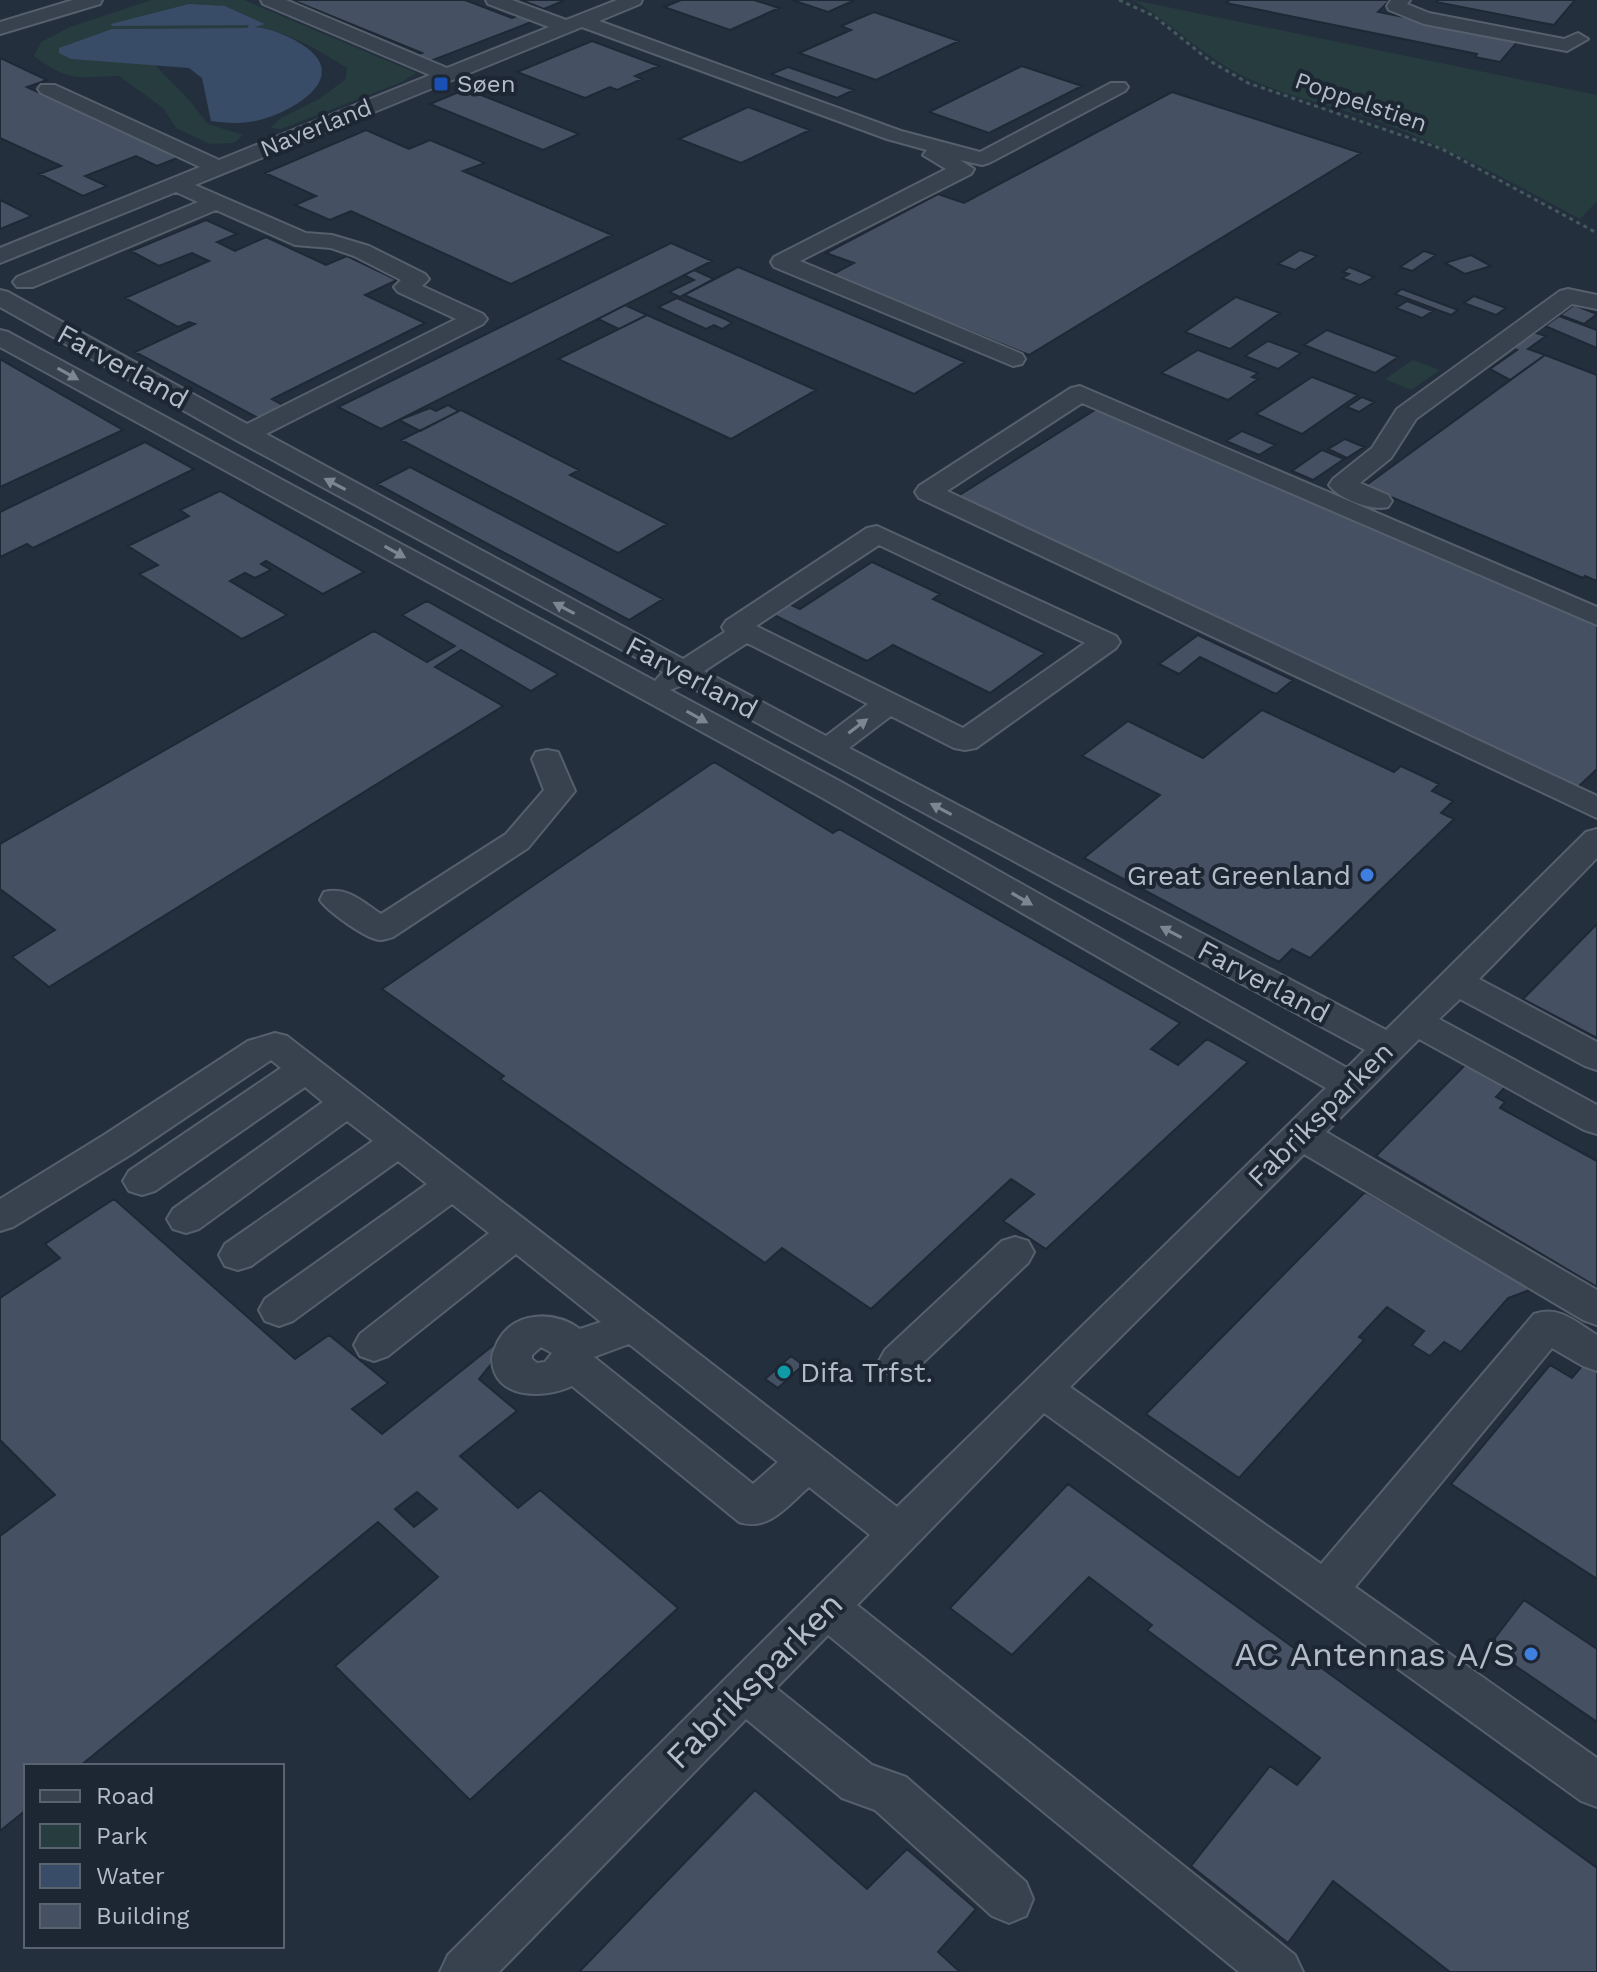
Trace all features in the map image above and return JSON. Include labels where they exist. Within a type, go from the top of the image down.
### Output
[{"type":"street","points":[[0,28],[93,0]]},
{"type":"street","points":[[270,0],[447,75]]},
{"type":"street","points":[[495,0],[575,24],[894,135],[982,159],[1118,87]]},
{"type":"street","name":"Naverland","points":[[0,256],[633,0]]},
{"type":"street","points":[[1401,0],[1396,6],[1424,18],[1567,45],[1587,36]]},
{"type":"street","points":[[48,89],[219,168]]},
{"type":"street","points":[[894,135],[963,169],[782,262],[1013,359]]},
{"type":"street","points":[[177,185],[303,240],[325,238],[395,267],[417,279],[406,287],[475,319],[245,435]]},
{"type":"street","points":[[25,282],[217,202]]},
{"type":"street","points":[[1597,302],[1568,296],[1406,414],[1382,453],[1342,485],[1597,594]]},
{"type":"street","name":"Farverland","points":[[0,297],[275,452],[1006,844],[1401,1034],[1597,1121]]},
{"type":"street","name":"Farverland","points":[[0,337],[652,692],[1349,1085]]},
{"type":"street","points":[[1597,617],[1080,393],[928,492],[1597,808]]},
{"type":"street","points":[[242,469],[275,452]]},
{"type":"street","points":[[877,534],[1106,642],[965,741],[745,632],[736,627],[877,534]]},
{"type":"street","points":[[442,578],[475,560]]},
{"type":"street","points":[[652,692],[745,632]]},
{"type":"street","points":[[590,658],[621,639]]},
{"type":"street","points":[[828,749],[889,703]]},
{"type":"street","points":[[336,900],[381,929],[517,841],[560,791],[547,759]]},
{"type":"street","name":"Fabriksparken","points":[[465,1972],[1042,1389],[1597,839]]},
{"type":"street","points":[[972,871],[1006,844]]},
{"type":"street","points":[[1456,982],[1597,1057]]},
{"type":"street","points":[[0,1217],[117,1145],[260,1050],[275,1045],[899,1533]]},
{"type":"street","points":[[142,1181],[306,1069]]},
{"type":"street","points":[[186,1219],[348,1102]]},
{"type":"street","points":[[1300,1134],[1597,1309]]},
{"type":"street","points":[[238,1255],[398,1142]]},
{"type":"street","points":[[279,1310],[453,1184]]},
{"type":"street","points":[[374,1345],[516,1233]]},
{"type":"street","points":[[899,1361],[1015,1252]]},
{"type":"street","points":[[1325,1591],[1548,1325],[1597,1355]]},
{"type":"street","points":[[634,1326],[572,1355],[754,1509],[808,1462]]},
{"type":"street","points":[[1042,1389],[1597,1785]]},
{"type":"street","points":[[827,1607],[1278,1972]]},
{"type":"street","points":[[744,1690],[858,1782],[890,1793],[1009,1899]]},
{"type":"path","name":"Poppelstien","points":[[1119,0],[1154,16],[1210,61],[1248,83],[1442,149],[1597,233]]},
{"type":"green space","points":[[151,0],[244,0],[416,73],[402,82],[281,129],[270,128],[281,118],[319,99],[346,79],[347,68],[291,37],[255,27],[263,23],[225,6],[113,26],[250,24],[247,28],[112,29],[71,59],[153,63],[208,124],[243,135],[234,143],[210,144],[176,128],[163,108],[119,76],[74,76],[57,71],[34,56],[41,42],[70,27]]},
{"type":"green space","points":[[1133,0],[1597,95],[1597,201],[1580,219],[1488,170],[1417,137],[1254,81],[1207,54]]},
{"type":"green space","points":[[1413,360],[1440,370],[1411,390],[1385,379]]},
{"type":"water","points":[[189,4],[225,6],[265,24],[255,27],[289,37],[301,44],[319,60],[322,72],[318,84],[309,95],[282,112],[244,123],[217,122],[211,121],[202,78],[189,68],[71,59],[59,53],[59,48],[112,29],[247,28],[249,25],[111,24]]},
{"type":"building","points":[[292,0],[465,0],[512,18],[520,15],[534,21],[428,62],[413,56],[422,53]]},
{"type":"building","points":[[521,0],[560,0],[563,1],[544,9]]},
{"type":"building","points":[[681,0],[754,0],[779,8],[730,30],[664,7]]},
{"type":"building","points":[[792,0],[855,0],[828,12]]},
{"type":"building","points":[[1230,0],[1390,0],[1378,12],[1519,40],[1500,62],[1475,57],[1477,54],[1226,3]]},
{"type":"building","points":[[1575,0],[1554,25],[1436,2]]},
{"type":"building","points":[[874,12],[959,41],[876,80],[799,53],[851,30],[841,26]]},
{"type":"building","points":[[592,41],[659,66],[635,76],[642,79],[617,90],[610,87],[585,98],[517,72]]},
{"type":"building","points":[[0,58],[47,80],[27,87],[180,157],[157,166],[136,156],[85,176],[107,186],[83,196],[39,174],[61,166],[0,138]]},
{"type":"building","points":[[1022,66],[1082,86],[989,133],[929,112]]},
{"type":"building","points":[[788,67],[854,90],[837,98],[771,74]]},
{"type":"building","points":[[466,89],[579,134],[543,150],[430,104]]},
{"type":"building","points":[[1172,92],[1361,153],[1029,355],[831,275],[854,263],[826,253],[938,194],[964,203]]},
{"type":"building","points":[[748,107],[810,130],[741,163],[679,139]]},
{"type":"building","points":[[366,130],[409,149],[430,140],[485,163],[463,171],[612,235],[511,284],[351,211],[330,220],[295,205],[316,196],[265,173]]},
{"type":"building","points":[[0,200],[32,216],[0,229]]},
{"type":"building","points":[[206,220],[237,234],[217,242],[235,251],[266,237],[326,265],[347,256],[397,280],[365,295],[425,323],[272,399],[286,407],[260,419],[135,352],[195,324],[189,322],[178,327],[125,298],[209,261],[192,253],[159,266],[131,251]]},
{"type":"building","points":[[671,243],[712,261],[381,429],[338,407]]},
{"type":"building","points":[[1300,250],[1317,256],[1295,270],[1278,264]]},
{"type":"building","points":[[1424,251],[1436,255],[1412,271],[1400,267]]},
{"type":"building","points":[[1471,255],[1491,266],[1465,274],[1445,263]]},
{"type":"building","points":[[738,267],[965,362],[914,394],[684,295]]},
{"type":"building","points":[[1349,267],[1374,277],[1360,285],[1342,278],[1349,274],[1343,272]]},
{"type":"building","points":[[694,270],[714,279],[680,297],[669,292],[694,280],[684,275]]},
{"type":"building","points":[[1402,289],[1458,310],[1451,315],[1395,294]]},
{"type":"building","points":[[1474,296],[1506,308],[1496,315],[1464,303]]},
{"type":"building","points":[[1236,297],[1280,313],[1230,349],[1185,332]]},
{"type":"building","points":[[677,298],[732,323],[722,329],[714,325],[706,329],[658,307]]},
{"type":"building","points":[[1407,301],[1433,311],[1422,318],[1396,308]]},
{"type":"building","points":[[625,305],[647,315],[619,329],[598,319]]},
{"type":"building","points":[[1574,305],[1597,314],[1584,324],[1560,315]]},
{"type":"building","points":[[647,315],[816,390],[731,439],[558,359]]},
{"type":"building","points":[[1559,316],[1597,330],[1597,348],[1545,326]]},
{"type":"building","points":[[1327,330],[1398,357],[1375,373],[1304,345]]},
{"type":"building","points":[[1533,332],[1546,336],[1528,349],[1545,355],[1510,380],[1490,369],[1517,350],[1510,347]]},
{"type":"building","points":[[1268,341],[1301,353],[1278,369],[1245,356]]},
{"type":"building","points":[[1198,350],[1258,373],[1252,377],[1258,379],[1228,400],[1161,373]]},
{"type":"building","points":[[1545,355],[1597,375],[1597,581],[1583,578],[1365,486]]},
{"type":"building","points":[[0,359],[123,430],[0,487]]},
{"type":"building","points":[[1312,377],[1358,395],[1302,434],[1256,414]]},
{"type":"building","points":[[1362,397],[1374,402],[1359,412],[1347,407]]},
{"type":"building","points":[[448,405],[459,411],[420,431],[399,420],[430,408],[436,411]]},
{"type":"building","points":[[1098,408],[1597,623],[1597,769],[1577,788],[958,496]]},
{"type":"building","points":[[461,410],[579,470],[570,475],[667,524],[618,553],[401,440]]},
{"type":"building","points":[[1242,431],[1275,445],[1259,455],[1226,441]]},
{"type":"building","points":[[1345,439],[1364,447],[1347,458],[1328,449]]},
{"type":"building","points":[[145,442],[194,469],[33,548],[27,544],[0,557],[0,512]]},
{"type":"building","points":[[1322,450],[1344,459],[1313,480],[1292,471]]},
{"type":"building","points":[[410,467],[663,599],[629,620],[377,484]]},
{"type":"building","points":[[220,491],[364,572],[323,594],[266,561],[261,564],[271,570],[255,578],[245,573],[230,581],[287,615],[242,639],[139,574],[158,565],[128,546],[189,516],[180,510]]},
{"type":"building","points":[[872,562],[940,594],[933,599],[1045,653],[990,693],[893,645],[867,661],[770,613],[785,602],[800,609]]},
{"type":"building","points":[[427,601],[558,674],[531,691],[461,650],[435,667],[503,706],[49,987],[12,957],[55,930],[0,889],[0,844],[374,631],[427,662],[455,646],[402,615]]},
{"type":"building","points":[[1198,635],[1293,680],[1276,694],[1200,657],[1179,674],[1159,664]]},
{"type":"building","points":[[1262,710],[1394,772],[1401,766],[1439,784],[1432,791],[1453,801],[1441,813],[1454,819],[1310,958],[1292,949],[1279,962],[1084,858],[1160,795],[1082,756],[1128,721],[1203,758]]},
{"type":"building","points":[[714,762],[833,833],[839,829],[1180,1023],[1151,1049],[1178,1065],[1207,1039],[1248,1062],[1046,1249],[1003,1221],[1034,1194],[1011,1179],[871,1309],[782,1248],[765,1263],[500,1079],[504,1076],[382,989]]},
{"type":"building","points":[[1597,924],[1597,1038],[1523,999]]},
{"type":"building","points":[[1466,1064],[1507,1085],[1496,1097],[1505,1102],[1500,1108],[1597,1161],[1597,1287],[1376,1156]]},
{"type":"building","points":[[1365,1192],[1532,1289],[1508,1298],[1461,1352],[1444,1342],[1430,1356],[1412,1345],[1424,1331],[1387,1307],[1359,1337],[1364,1340],[1239,1478],[1146,1414]]},
{"type":"building","points":[[114,1199],[295,1359],[329,1335],[388,1383],[352,1409],[382,1434],[500,1340],[492,1363],[479,1379],[517,1411],[460,1456],[518,1508],[540,1490],[678,1608],[470,1800],[335,1666],[438,1577],[378,1522],[82,1764],[24,1764],[24,1812],[0,1831],[0,1536],[55,1495],[0,1440],[0,1298],[60,1258],[45,1244]],"holes":[[[417,1492],[437,1509],[414,1527],[395,1509]]]},
{"type":"building","name":"Difa Trfst.","points":[[791,1356],[803,1365],[778,1388],[765,1379]]},
{"type":"building","points":[[1587,1360],[1597,1366],[1597,1579],[1451,1484],[1550,1365],[1572,1378]]},
{"type":"building","points":[[1068,1484],[1597,1868],[1597,1972],[1450,1972],[1333,1881],[1288,1943],[1191,1866],[1270,1766],[1297,1785],[1320,1758],[1147,1630],[1152,1625],[1089,1577],[1012,1655],[950,1608]]},
{"type":"building","points":[[1524,1600],[1597,1649],[1597,1722],[1488,1647]]},
{"type":"building","points":[[755,1790],[867,1889],[907,1849],[976,1909],[938,1952],[960,1972],[579,1972]]},
{"type":"place","name":"Søen","points":[[441,84]]},
{"type":"place","name":"Great Greenland","points":[[1367,875]]},
{"type":"place","name":"Difa Trfst.","points":[[784,1372]]},
{"type":"place","name":"AC Antennas A/S","points":[[1531,1654]]}]
